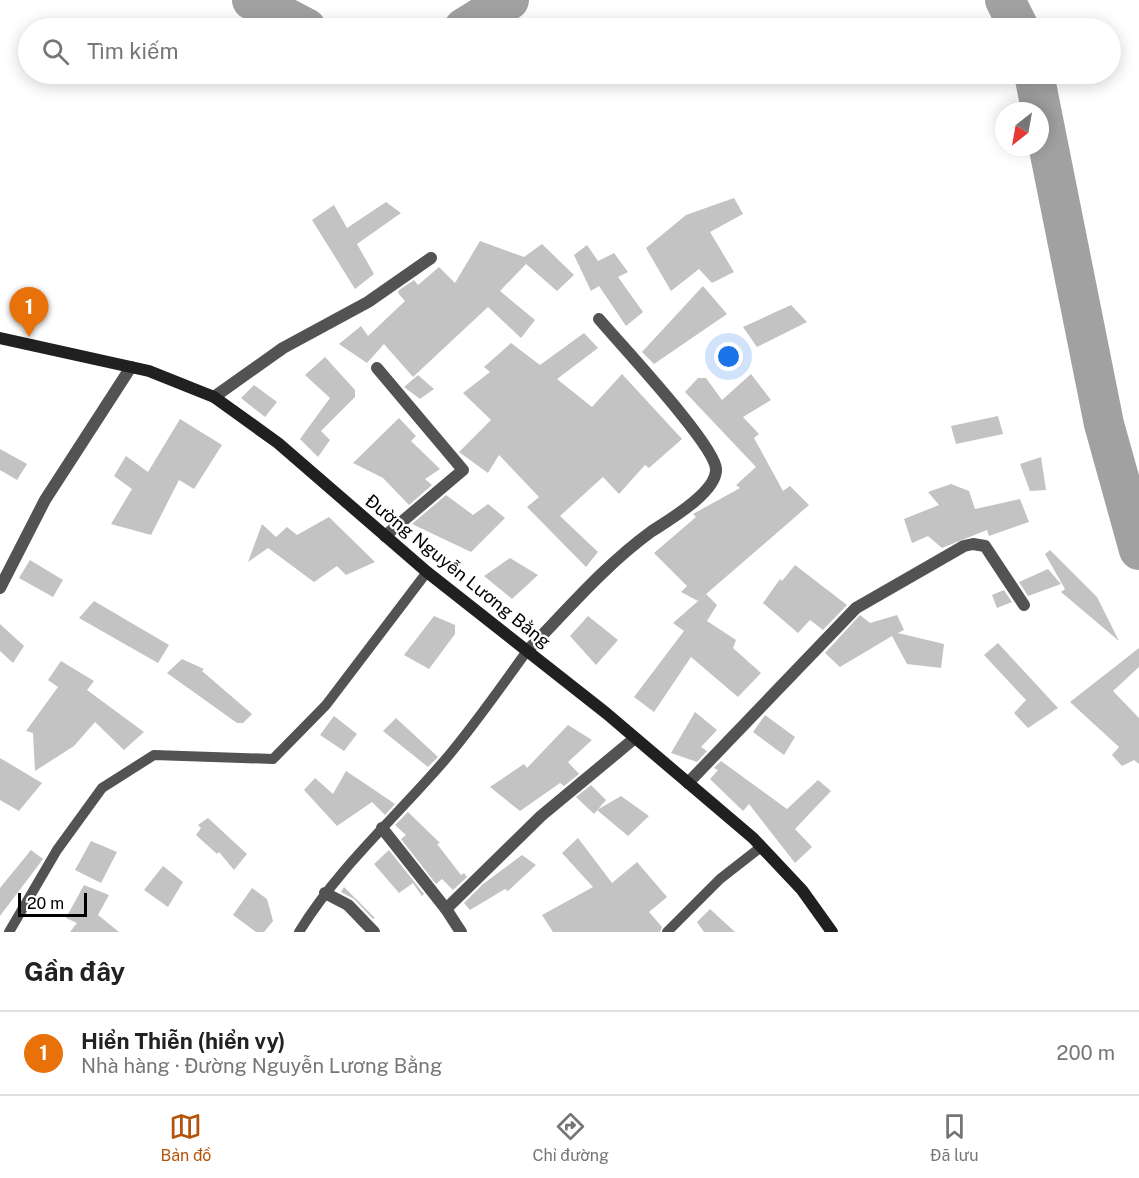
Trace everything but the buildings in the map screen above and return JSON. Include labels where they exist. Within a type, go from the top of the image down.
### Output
[{"type":"street","points":[[214,397],[283,348],[368,302],[431,258]]},
{"type":"street","points":[[527,651],[608,568],[690,505],[712,482],[716,469],[705,442],[599,319]]},
{"type":"street","name":"Đường Nguyễn Lương Bằng","points":[[0,338],[149,371],[214,397],[278,443],[427,572],[688,783],[761,847],[802,890],[832,932]]},
{"type":"street","points":[[0,588],[45,500],[131,367]]},
{"type":"street","points":[[377,368],[463,470],[384,536]]},
{"type":"street","points":[[688,783],[856,608],[964,546],[973,544],[985,546],[1024,605]]},
{"type":"street","points":[[446,909],[541,816],[635,738]]},
{"type":"street","points":[[382,828],[446,909],[461,932]]},
{"type":"street","points":[[325,893],[348,904],[374,932]]},
{"type":"lane","points":[[9,932],[57,850],[102,788],[154,755],[273,759],[326,705],[427,572]]},
{"type":"lane","points":[[299,932],[325,893],[445,760],[527,651]]},
{"type":"lane","points":[[666,932],[720,879],[761,847]]},
{"type":"waterway","points":[[252,0],[287,18]]},
{"type":"waterway","points":[[480,18],[509,0]]},
{"type":"waterway","points":[[1005,0],[1014,18]]},
{"type":"waterway","points":[[1036,84],[1104,424],[1139,550]]},
{"type":"place","name":"Hiển Thiễn (hiển vy)","points":[[29,337]]}]
